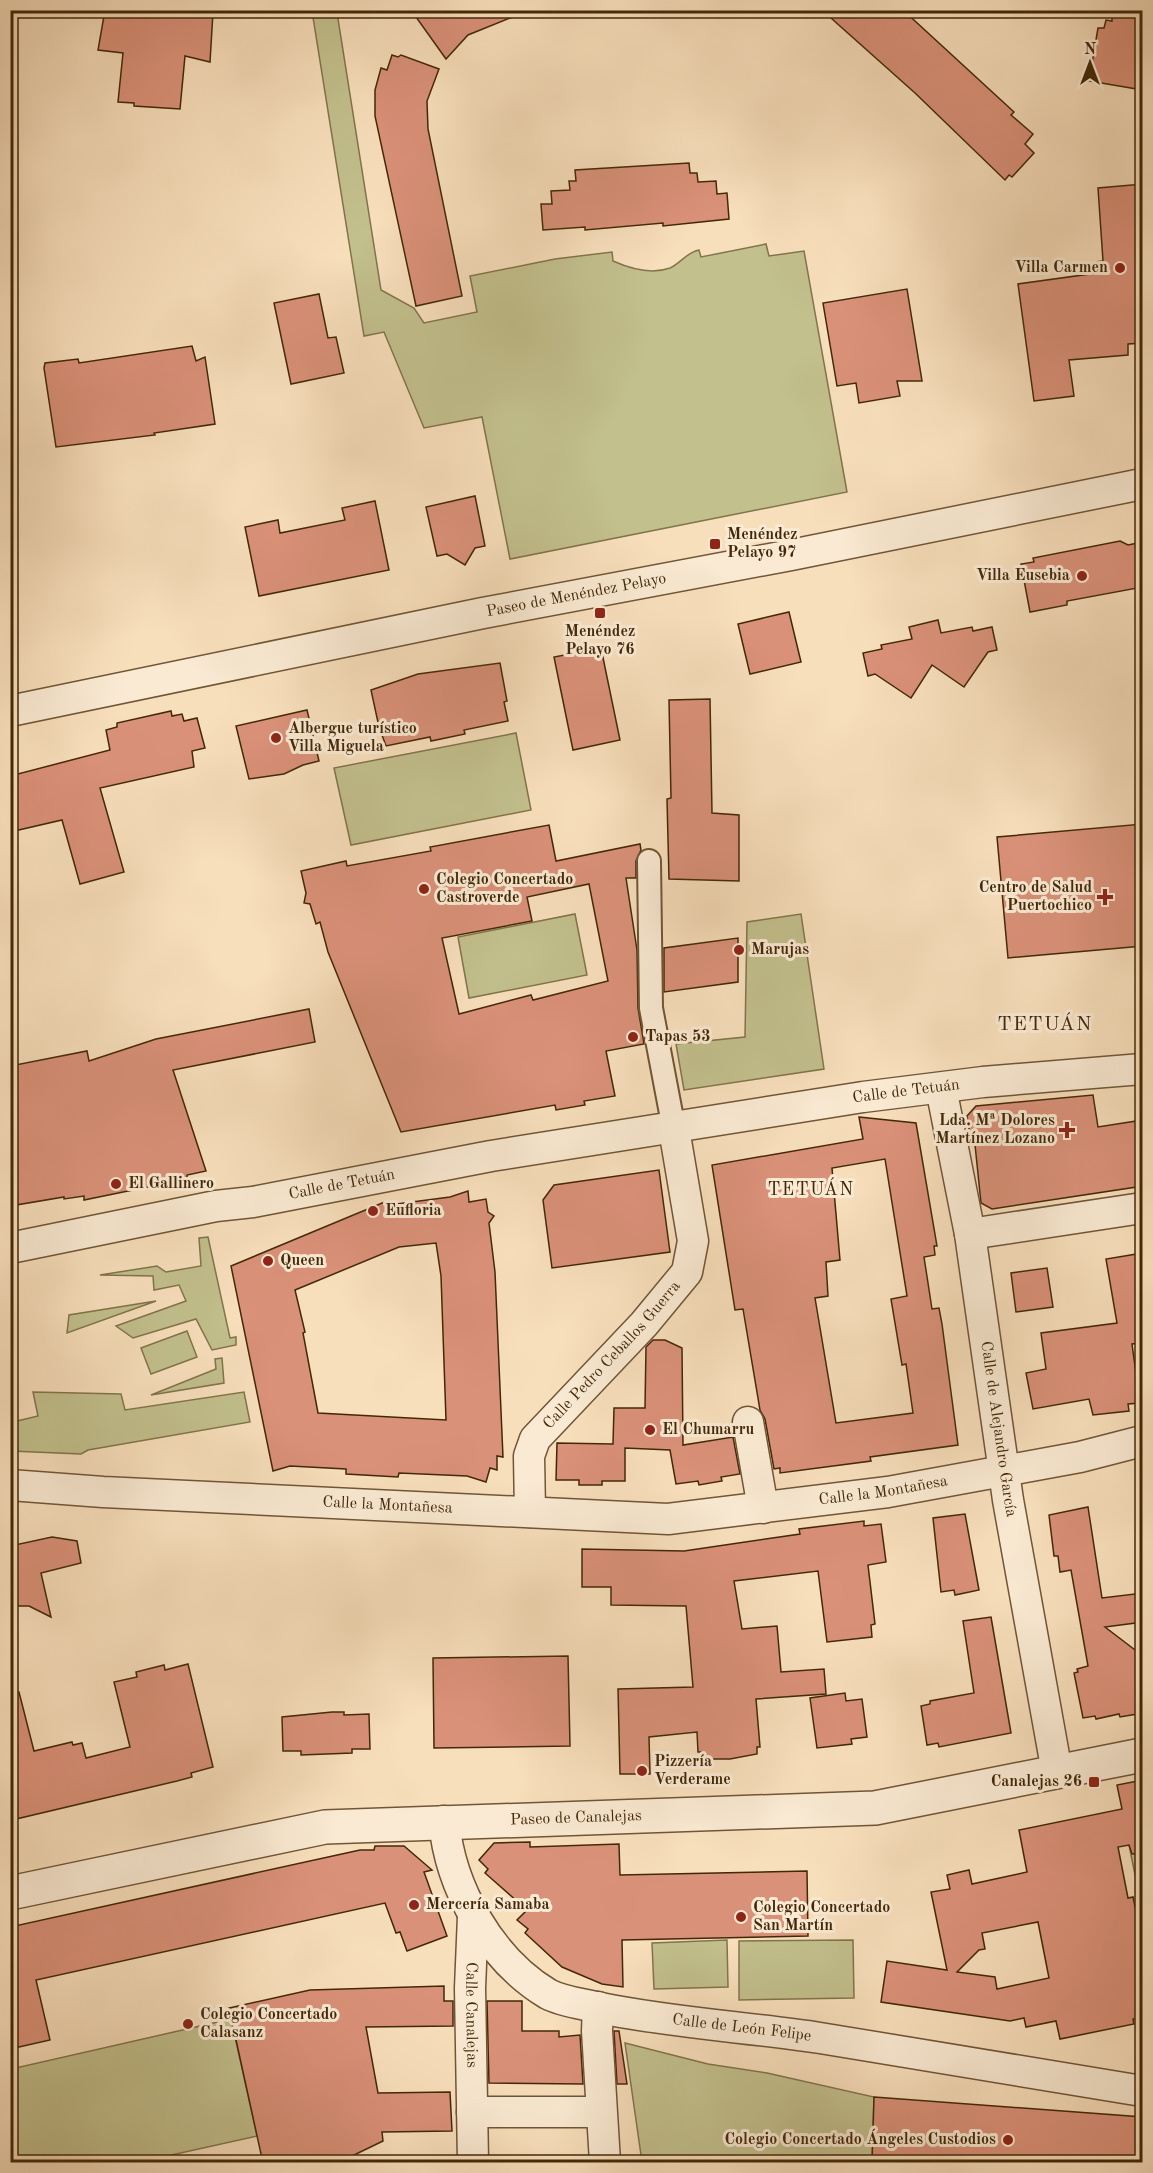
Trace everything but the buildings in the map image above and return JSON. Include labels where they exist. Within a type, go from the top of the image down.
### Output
[{"type":"street","name":"Paseo de Menéndez Pelayo","points":[[10,711],[483,613],[1143,484]]},
{"type":"street","points":[[649,861],[651,1008],[674,1129]]},
{"type":"street","name":"Calle de Tetuán","points":[[10,1248],[216,1206],[253,1202],[491,1156],[674,1129],[863,1097],[1143,1069]]},
{"type":"street","name":"Calle de Alejandro García","points":[[941,1088],[970,1234],[1004,1470],[1057,1772]]},
{"type":"street","name":"Calle Pedro Ceballos Guerra","points":[[530,1512],[529,1456],[535,1439],[644,1324],[687,1272],[693,1241],[674,1129]]},
{"type":"street","points":[[970,1234],[1143,1208]]},
{"type":"street","points":[[748,1422],[763,1508]]},
{"type":"street","name":"Calle la Montañesa","points":[[10,1485],[103,1492],[668,1519],[888,1492],[1080,1457],[1143,1441]]},
{"type":"street","name":"Paseo de Canalejas","points":[[10,1893],[325,1827],[444,1821],[875,1808],[1143,1755]]},
{"type":"street","name":"Calle de León Felipe","points":[[444,1821],[447,1847],[473,1916],[497,1948],[526,1978],[550,1995],[636,2015],[821,2038],[1143,2091]]},
{"type":"street","name":"Calle Canalejas","points":[[473,1916],[470,1988],[473,2163]]},
{"type":"street","points":[[598,2007],[597,2031],[605,2163]]},
{"type":"street","points":[[472,2112],[601,2112]]},
{"type":"shaded area","points":[[312,11],[336,11],[338,19],[381,290],[414,308],[424,323],[477,312],[470,276],[555,259],[612,252],[613,261],[634,269],[656,271],[670,268],[699,250],[701,257],[766,244],[769,256],[804,251],[847,492],[510,559],[482,417],[424,428],[384,332],[364,336]]},
{"type":"shaded area","points":[[516,733],[531,810],[351,845],[334,768]]},
{"type":"shaded area","points":[[575,914],[587,975],[469,998],[458,937]]},
{"type":"shaded area","points":[[801,914],[824,1069],[684,1090],[676,1044],[745,1037],[747,922]]},
{"type":"shaded area","points":[[208,1237],[230,1338],[236,1337],[236,1345],[212,1350],[196,1319],[133,1338],[116,1326],[186,1301],[179,1285],[154,1290],[153,1276],[100,1275],[157,1266],[166,1272],[201,1266],[199,1238]]},
{"type":"shaded area","points":[[156,1301],[67,1333],[69,1315]]},
{"type":"shaded area","points":[[187,1331],[197,1357],[151,1374],[141,1348]]},
{"type":"shaded area","points":[[222,1358],[224,1383],[151,1395],[216,1369],[215,1359]]},
{"type":"shaded area","points":[[33,1392],[121,1394],[125,1410],[244,1392],[250,1422],[88,1450],[81,1454],[11,1451],[11,1396],[17,1421],[38,1416]]},
{"type":"shaded area","points":[[1142,1842],[1142,1909],[1129,1845]]},
{"type":"shaded area","points":[[727,1940],[728,1987],[654,1989],[652,1943]]},
{"type":"shaded area","points":[[853,1940],[854,1998],[739,2000],[739,1941]]},
{"type":"shaded area","points":[[231,2019],[257,2136],[140,2162],[11,2162],[11,2069]]},
{"type":"shaded area","points":[[625,2043],[708,2064],[767,2073],[874,2097],[872,2162],[642,2162]]},
{"type":"place","name":"Villa Carmen","points":[[1120,268]]},
{"type":"place","name":"Menéndez Pelayo 97","points":[[715,544]]},
{"type":"place","name":"Villa Eusebia","points":[[1082,576]]},
{"type":"place","name":"Menéndez Pelayo 76","points":[[600,613]]},
{"type":"place","name":"Albergue turístico Villa Miguela","points":[[276,738]]},
{"type":"place","name":"Colegio Concertado Castroverde","points":[[424,889]]},
{"type":"place","name":"Centro de Salud Puertochico","points":[[1105,897]]},
{"type":"place","name":"Marujas","points":[[739,950]]},
{"type":"place","name":"Tapas 53","points":[[633,1037]]},
{"type":"place","name":"Lda. Mª Dolores Martínez Lozano","points":[[1067,1130]]},
{"type":"place","name":"El Gallinero","points":[[116,1184]]},
{"type":"place","name":"Eufloria","points":[[373,1211]]},
{"type":"place","name":"Queen","points":[[268,1261]]},
{"type":"place","name":"El Chumarru","points":[[650,1430]]},
{"type":"place","name":"Pizzería Verderame","points":[[642,1771]]},
{"type":"place","name":"Canalejas 26","points":[[1094,1782]]},
{"type":"place","name":"Mercería Samaba","points":[[414,1905]]},
{"type":"place","name":"Colegio Concertado San Martín","points":[[741,1917]]},
{"type":"place","name":"Colegio Concertado Calasanz","points":[[188,2024]]},
{"type":"place","name":"Colegio Concertado Ángeles Custodios","points":[[1008,2140]]},
{"type":"district","name":"TETUÁN","points":[[1045,1025]]},
{"type":"district","name":"TETUÁN","points":[[811,1190]]}]
